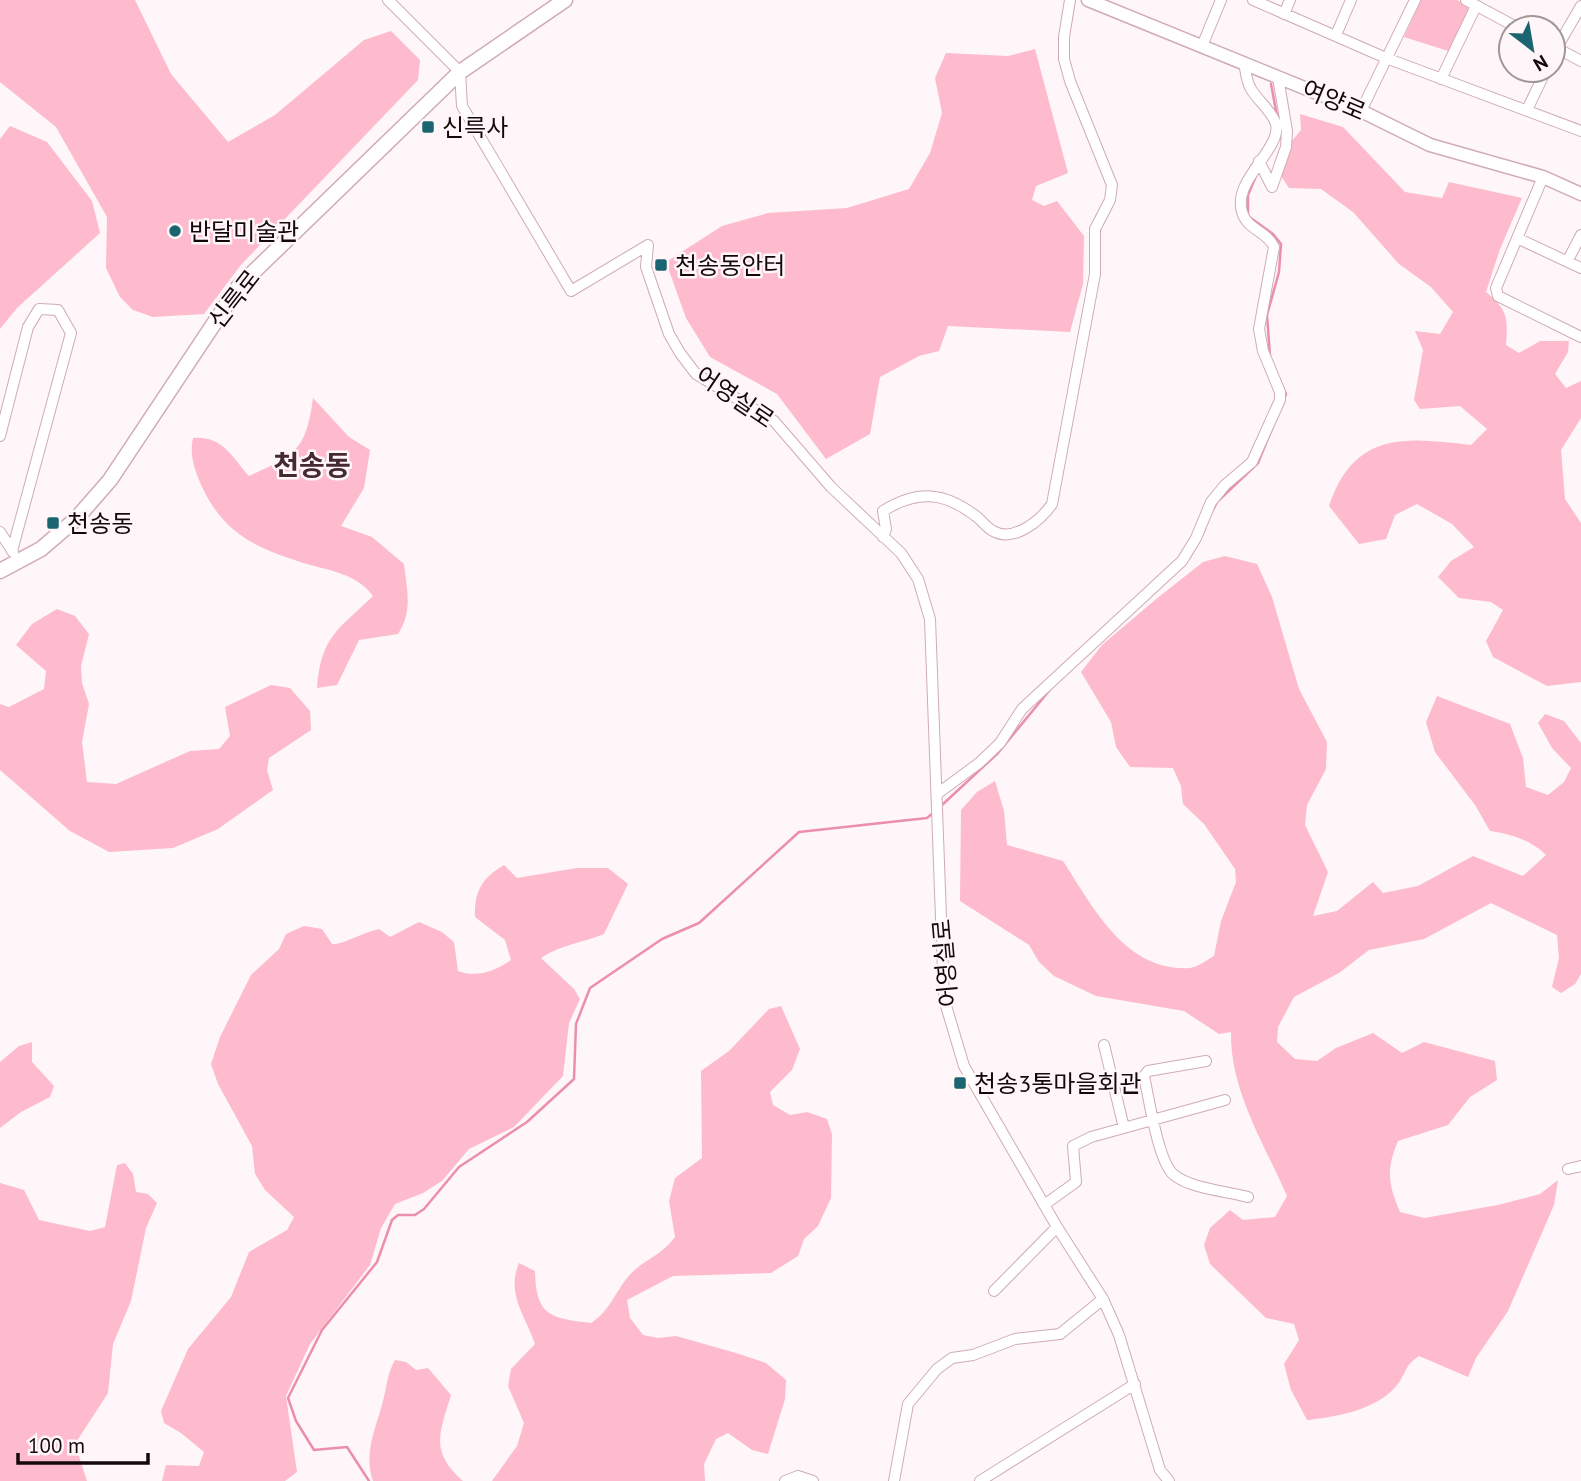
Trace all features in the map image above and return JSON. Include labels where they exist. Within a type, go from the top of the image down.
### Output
[{"type":"main road","name":"신륵로","points":[[0,571],[16,556],[41,549],[76,519],[110,480],[239,286],[460,72],[565,0]]},
{"type":"street","points":[[883,537],[886,529],[883,511],[912,498],[932,495],[953,499],[994,532],[1012,533],[1031,526],[1052,504],[1095,274],[1094,229],[1110,201],[1112,185],[1064,59],[1064,37],[1070,0]]},
{"type":"street","name":"여양로","points":[[1088,0],[1361,111],[1450,152],[1543,177],[1581,194]]},
{"type":"street","points":[[1202,47],[1221,0]]},
{"type":"street","points":[[1253,0],[1386,58],[1581,131]]},
{"type":"street","points":[[1284,14],[1290,0]]},
{"type":"street","points":[[1336,35],[1351,0]]},
{"type":"street","points":[[1361,111],[1415,0]]},
{"type":"street","points":[[1466,0],[1497,17]]},
{"type":"street","points":[[394,2],[460,72]]},
{"type":"street","points":[[1441,79],[1476,6]]},
{"type":"street","points":[[1567,28],[1581,6]]},
{"type":"street","points":[[937,797],[1000,743],[1022,709],[1182,561],[1196,538],[1211,502],[1225,485],[1252,462],[1280,400],[1280,392],[1263,351],[1259,329],[1274,247],[1270,238],[1246,222],[1241,211],[1247,181],[1275,135],[1276,124],[1250,87],[1244,63]]},
{"type":"street","name":"어영실로","points":[[460,72],[462,106],[570,291],[648,246],[646,267],[669,334],[696,374],[774,421],[831,487],[901,553],[918,579],[930,619],[944,999],[964,1066],[1057,1227],[1104,1299],[1119,1335],[1160,1470],[1169,1481]]},
{"type":"street","points":[[1259,161],[1272,187],[1286,147],[1287,131],[1278,77]]},
{"type":"street","points":[[1527,110],[1539,84]]},
{"type":"street","points":[[1543,177],[1496,288],[1498,296],[1581,337]]},
{"type":"street","points":[[1568,260],[1581,235]]},
{"type":"street","points":[[1518,239],[1581,268]]},
{"type":"street","points":[[0,436],[28,327],[39,309],[58,310],[71,333],[16,556]]},
{"type":"street","points":[[0,532],[16,556]]},
{"type":"street","points":[[1104,1045],[1124,1128]]},
{"type":"street","points":[[1206,1061],[1148,1071],[1144,1076],[1154,1120],[1173,1174],[1186,1181],[1248,1197]]},
{"type":"street","points":[[1044,1205],[1076,1182],[1073,1146],[1124,1128],[1225,1100]]},
{"type":"street","points":[[1568,1169],[1581,1166]]},
{"type":"street","points":[[993,1291],[1057,1227]]},
{"type":"street","points":[[894,1481],[908,1404],[937,1369],[952,1358],[973,1355],[1015,1339],[1060,1334],[1104,1299]]},
{"type":"street","points":[[980,1481],[1135,1384]]},
{"type":"street","points":[[785,1481],[798,1476],[813,1481]]},
{"type":"shaded area","points":[[0,0],[135,0],[171,74],[228,142],[275,115],[364,40],[391,31],[420,60],[418,80],[240,266],[204,314],[153,317],[133,310],[120,297],[106,268],[107,217],[56,127],[0,82]]},
{"type":"shaded area","points":[[1421,0],[1457,0],[1467,5],[1469,11],[1448,51],[1404,37]]},
{"type":"shaded area","points":[[1035,49],[1068,173],[1036,186],[1032,200],[1044,206],[1057,201],[1084,236],[1083,284],[1070,332],[948,326],[939,351],[919,356],[880,377],[870,434],[826,459],[777,394],[710,357],[686,318],[666,262],[722,226],[768,213],[847,208],[909,189],[930,153],[942,113],[935,78],[946,53],[1008,56]]},
{"type":"shaded area","points":[[1300,114],[1343,127],[1405,192],[1442,198],[1449,182],[1522,198],[1500,249],[1486,292],[1499,304],[1505,315],[1506,345],[1519,353],[1540,341],[1569,341],[1568,352],[1555,374],[1566,388],[1581,381],[1581,418],[1561,450],[1565,499],[1581,523],[1581,682],[1547,686],[1493,657],[1486,641],[1503,610],[1491,602],[1459,598],[1438,577],[1451,561],[1474,547],[1452,524],[1417,504],[1395,515],[1386,539],[1359,544],[1329,506],[1352,464],[1368,452],[1385,444],[1404,441],[1471,445],[1487,429],[1460,406],[1420,409],[1414,400],[1423,350],[1415,331],[1440,334],[1453,312],[1431,287],[1399,264],[1353,212],[1321,189],[1289,188],[1279,173],[1286,148],[1301,130]]},
{"type":"shaded area","points":[[10,126],[47,142],[92,201],[100,233],[17,308],[0,329],[0,139]]},
{"type":"shaded area","points":[[313,398],[349,437],[370,450],[364,488],[341,526],[372,537],[404,564],[408,600],[406,617],[398,634],[359,640],[337,685],[317,688],[323,656],[333,635],[373,596],[351,578],[274,553],[233,529],[212,505],[192,458],[193,438],[212,440],[226,449],[249,476],[296,449],[307,430]]},
{"type":"shaded area","points":[[1225,556],[1257,564],[1272,597],[1299,689],[1327,742],[1326,769],[1307,805],[1305,825],[1328,872],[1313,916],[1337,911],[1373,882],[1383,893],[1418,886],[1473,856],[1523,876],[1546,855],[1520,838],[1490,831],[1475,805],[1435,752],[1426,722],[1437,696],[1510,724],[1523,758],[1526,787],[1548,795],[1564,782],[1571,768],[1552,748],[1538,723],[1545,714],[1564,721],[1581,743],[1581,974],[1575,984],[1561,993],[1552,987],[1559,958],[1557,935],[1491,903],[1424,939],[1369,950],[1339,973],[1294,997],[1278,1027],[1277,1042],[1295,1059],[1317,1061],[1336,1048],[1373,1033],[1402,1053],[1424,1042],[1495,1061],[1497,1080],[1470,1097],[1448,1125],[1398,1141],[1390,1176],[1400,1212],[1424,1218],[1498,1205],[1540,1194],[1558,1180],[1554,1205],[1508,1311],[1476,1358],[1468,1377],[1419,1356],[1409,1365],[1392,1391],[1371,1405],[1345,1414],[1307,1420],[1291,1390],[1284,1364],[1299,1340],[1294,1324],[1266,1318],[1210,1264],[1204,1245],[1210,1228],[1230,1210],[1243,1220],[1275,1217],[1287,1196],[1242,1096],[1232,1054],[1231,1032],[1219,1034],[1184,1011],[1096,996],[1054,976],[1039,962],[1029,945],[960,901],[961,810],[977,792],[995,781],[1004,811],[1007,845],[1063,861],[1099,916],[1129,948],[1147,959],[1167,966],[1190,968],[1214,956],[1221,921],[1236,882],[1235,869],[1204,824],[1183,804],[1181,786],[1173,768],[1130,767],[1116,747],[1111,722],[1081,672],[1102,645],[1155,600],[1203,562]]},
{"type":"shaded area","points":[[57,609],[75,616],[89,634],[81,666],[82,683],[89,704],[82,742],[87,782],[116,784],[190,751],[219,749],[230,736],[225,707],[271,685],[290,688],[310,711],[311,730],[269,758],[267,770],[273,790],[218,829],[173,848],[109,852],[70,831],[0,770],[0,704],[9,707],[44,689],[46,671],[16,645],[32,624]]},
{"type":"shaded area","points":[[504,865],[517,878],[577,868],[608,868],[628,884],[604,934],[563,947],[541,958],[574,989],[580,999],[569,1023],[563,1076],[514,1127],[469,1149],[442,1181],[423,1193],[395,1204],[381,1228],[370,1265],[310,1344],[286,1396],[297,1472],[285,1481],[162,1481],[166,1465],[199,1466],[204,1452],[164,1423],[161,1411],[188,1349],[231,1297],[249,1252],[287,1230],[294,1217],[265,1190],[255,1174],[252,1146],[218,1084],[211,1064],[220,1037],[251,975],[279,949],[286,934],[304,926],[322,929],[332,944],[379,929],[390,937],[419,922],[442,932],[454,942],[458,971],[472,974],[499,967],[511,960],[505,940],[475,917],[475,908],[478,892],[485,880]]},
{"type":"shaded area","points":[[781,1006],[800,1049],[792,1070],[770,1092],[773,1105],[790,1115],[807,1112],[827,1119],[832,1134],[831,1198],[818,1226],[804,1239],[798,1256],[771,1273],[673,1276],[627,1300],[630,1318],[643,1335],[658,1338],[676,1336],[736,1353],[766,1363],[786,1380],[785,1399],[768,1454],[752,1450],[728,1433],[716,1439],[704,1464],[705,1481],[492,1481],[517,1446],[524,1423],[508,1386],[511,1369],[535,1344],[516,1295],[519,1263],[535,1271],[538,1297],[548,1312],[565,1319],[591,1323],[599,1317],[630,1274],[675,1237],[669,1201],[675,1178],[702,1158],[701,1071],[729,1051],[769,1009]]},
{"type":"shaded area","points":[[32,1042],[32,1062],[54,1086],[50,1097],[21,1112],[0,1128],[0,1062],[19,1046]]},
{"type":"shaded area","points":[[125,1163],[133,1174],[136,1192],[148,1194],[157,1203],[146,1228],[131,1301],[113,1344],[108,1393],[75,1444],[87,1481],[0,1481],[0,1183],[24,1190],[39,1220],[90,1231],[105,1227],[117,1165]]},
{"type":"shaded area","points":[[395,1360],[406,1362],[416,1370],[428,1368],[451,1395],[440,1442],[446,1461],[463,1481],[373,1481],[370,1451]]},
{"type":"waterway","points":[[1271,84],[1277,116]]},
{"type":"waterway","points":[[1256,176],[1248,195],[1248,216],[1273,234],[1281,244],[1279,272],[1267,315],[1270,356]]},
{"type":"waterway","points":[[1213,510],[1217,502],[1258,463],[1286,394],[1283,388]]},
{"type":"waterway","points":[[1190,557],[1205,529]]},
{"type":"waterway","points":[[941,806],[998,753],[1053,686]]},
{"type":"waterway","points":[[369,1481],[347,1447],[314,1450],[296,1421],[288,1398],[322,1330],[377,1262],[392,1220],[398,1215],[415,1215],[424,1209],[459,1167],[527,1122],[574,1079],[576,1024],[590,988],[662,939],[699,923],[799,832],[927,818],[933,813]]},
{"type":"place","name":"신륵사","points":[[428,127]]},
{"type":"place","name":"반달미술관","points":[[175,231]]},
{"type":"place","name":"천송동안터","points":[[661,265]]},
{"type":"place","name":"천송동","points":[[53,523]]},
{"type":"place","name":"천송3통마을회관","points":[[960,1083]]},
{"type":"district","name":"천송동","points":[[312,464]]}]
